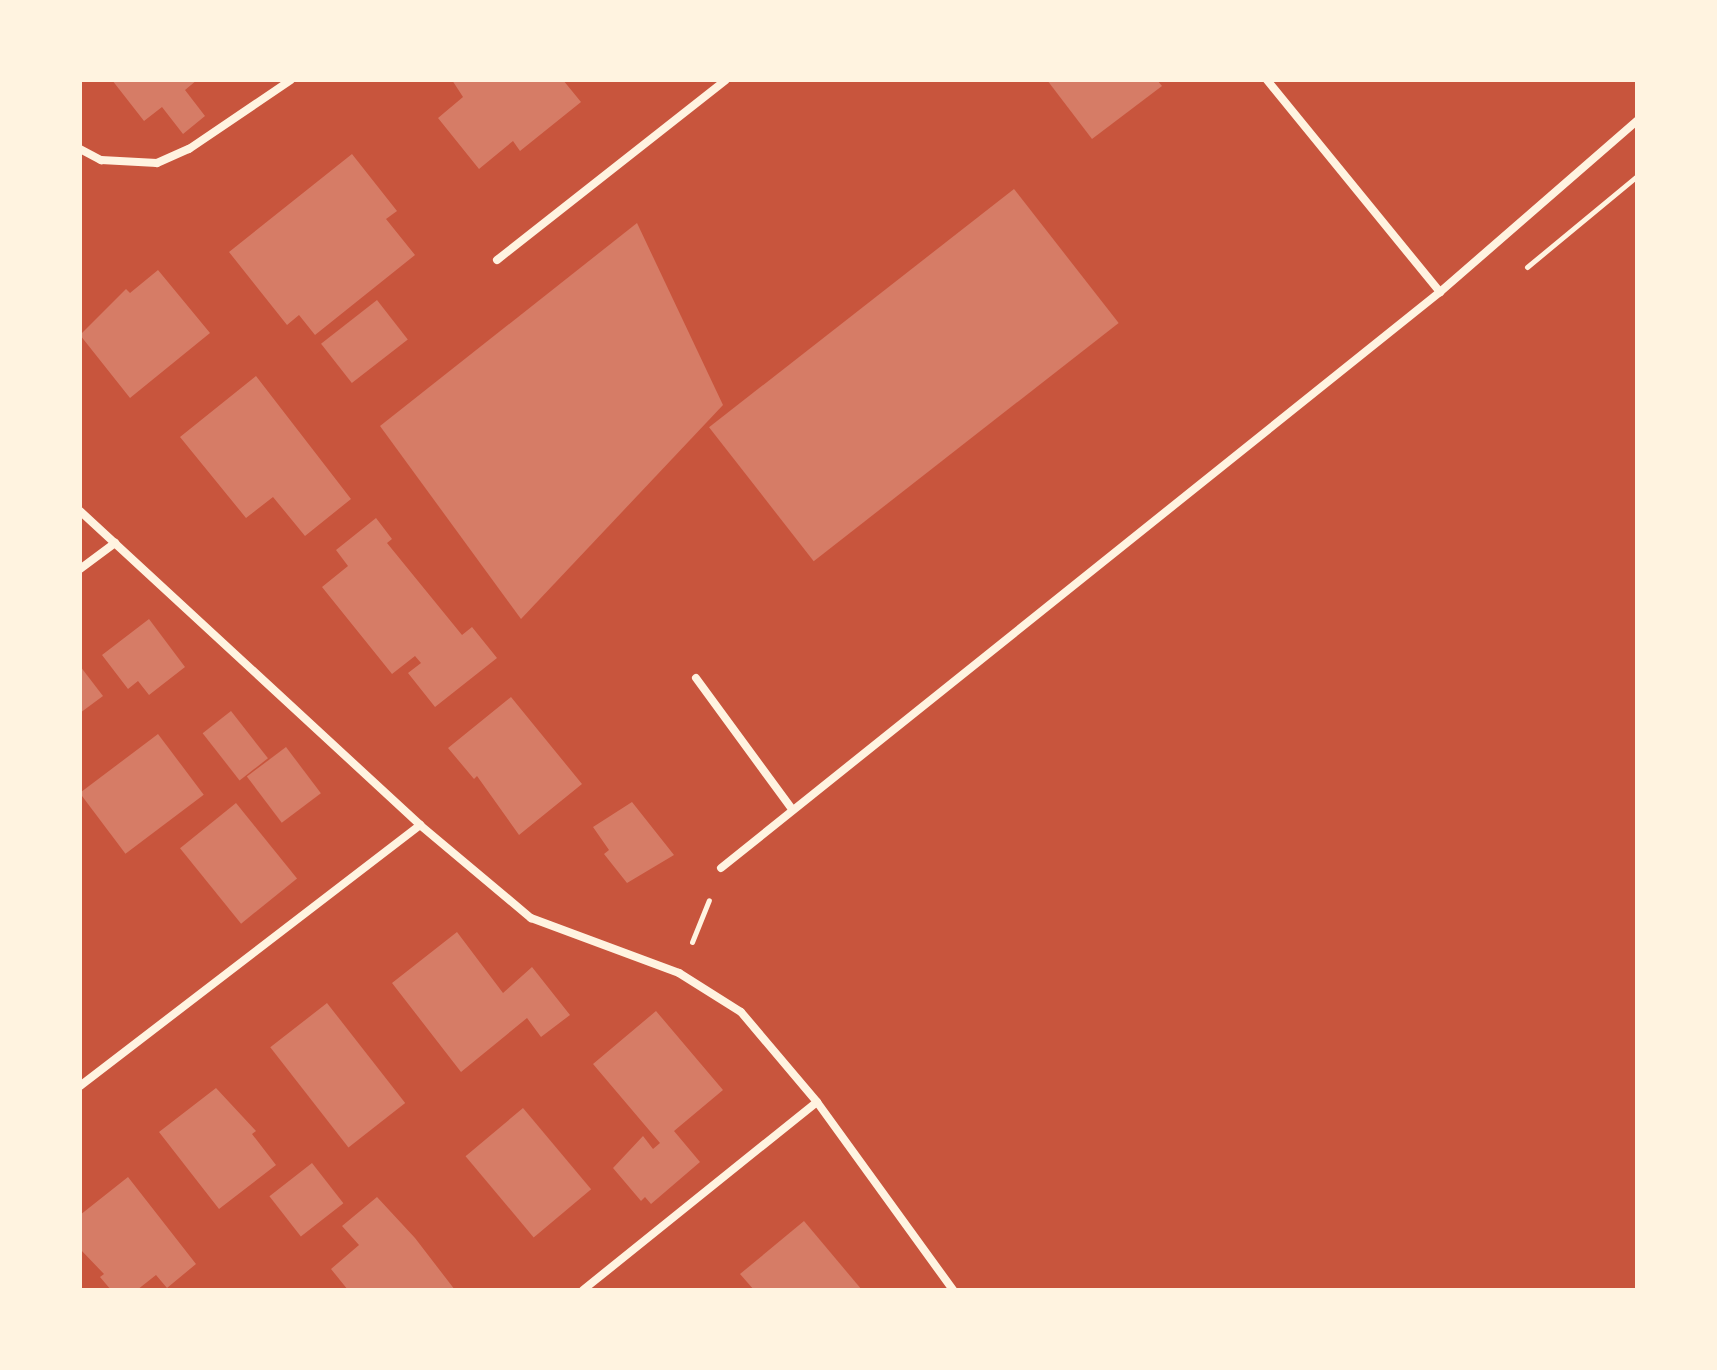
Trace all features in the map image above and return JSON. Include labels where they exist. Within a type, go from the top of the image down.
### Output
[{"type":"street","points":[[80,149],[101,160],[157,163],[189,149],[291,80]]},
{"type":"street","points":[[497,260],[726,80]]},
{"type":"street","points":[[1267,80],[1440,292]]},
{"type":"street","points":[[721,868],[1440,292],[1637,121]]},
{"type":"street","points":[[80,511],[420,825],[531,918],[679,973],[741,1012],[817,1102],[953,1290]]},
{"type":"street","points":[[80,569],[115,543]]},
{"type":"street","points":[[696,678],[792,809]]},
{"type":"street","points":[[80,1086],[420,825]]},
{"type":"street","points":[[583,1290],[817,1102]]},
{"type":"path","points":[[679,973],[721,868]]},
{"type":"building","points":[[112,80],[197,80],[185,90],[205,116],[183,134],[162,107],[144,121]]},
{"type":"building","points":[[452,80],[563,80],[581,102],[520,151],[513,141],[479,169],[438,118],[463,97]]},
{"type":"building","points":[[1047,80],[1157,80],[1162,86],[1092,139]]},
{"type":"building","points":[[352,154],[397,211],[386,219],[415,255],[315,335],[299,315],[287,325],[229,252]]},
{"type":"building","points":[[1014,189],[1119,323],[814,561],[709,427]]},
{"type":"building","points":[[637,223],[723,405],[521,619],[380,426]]},
{"type":"building","points":[[158,270],[210,333],[130,398],[80,335],[126,289],[130,293]]},
{"type":"building","points":[[377,300],[408,339],[352,383],[321,344]]},
{"type":"building","points":[[256,376],[351,499],[305,536],[273,497],[246,518],[180,437]]},
{"type":"building","points":[[376,518],[392,539],[387,543],[462,635],[472,627],[497,658],[435,707],[408,673],[421,663],[415,656],[392,674],[322,587],[348,566],[336,550]]},
{"type":"building","points":[[149,619],[185,667],[149,695],[138,681],[128,689],[102,655]]},
{"type":"building","points":[[80,666],[103,696],[80,713]]},
{"type":"building","points":[[511,697],[582,784],[519,835],[477,776],[474,779],[448,748]]},
{"type":"building","points":[[231,711],[268,758],[240,780],[203,733]]},
{"type":"building","points":[[158,734],[204,795],[125,854],[80,793]]},
{"type":"building","points":[[286,747],[321,793],[282,823],[247,776]]},
{"type":"building","points":[[632,802],[674,855],[627,883],[604,854],[609,850],[593,827]]},
{"type":"building","points":[[236,803],[297,878],[241,924],[180,848]]},
{"type":"building","points":[[457,932],[503,993],[532,967],[570,1015],[541,1037],[527,1018],[461,1072],[392,983]]},
{"type":"building","points":[[327,1003],[405,1103],[348,1147],[270,1047]]},
{"type":"building","points":[[656,1011],[723,1090],[674,1131],[700,1162],[651,1204],[645,1197],[641,1201],[613,1168],[643,1136],[653,1149],[660,1143],[593,1064]]},
{"type":"building","points":[[216,1088],[256,1131],[252,1134],[276,1165],[219,1209],[159,1132]]},
{"type":"building","points":[[523,1108],[591,1189],[534,1237],[466,1156]]},
{"type":"building","points":[[312,1163],[343,1203],[301,1236],[269,1196]]},
{"type":"building","points":[[128,1177],[196,1264],[167,1288],[156,1275],[137,1290],[111,1290],[100,1277],[104,1274],[80,1249],[80,1215]]},
{"type":"building","points":[[377,1197],[415,1238],[455,1290],[348,1290],[331,1269],[359,1245],[342,1226]]},
{"type":"building","points":[[804,1221],[862,1290],[754,1290],[740,1274]]}]
